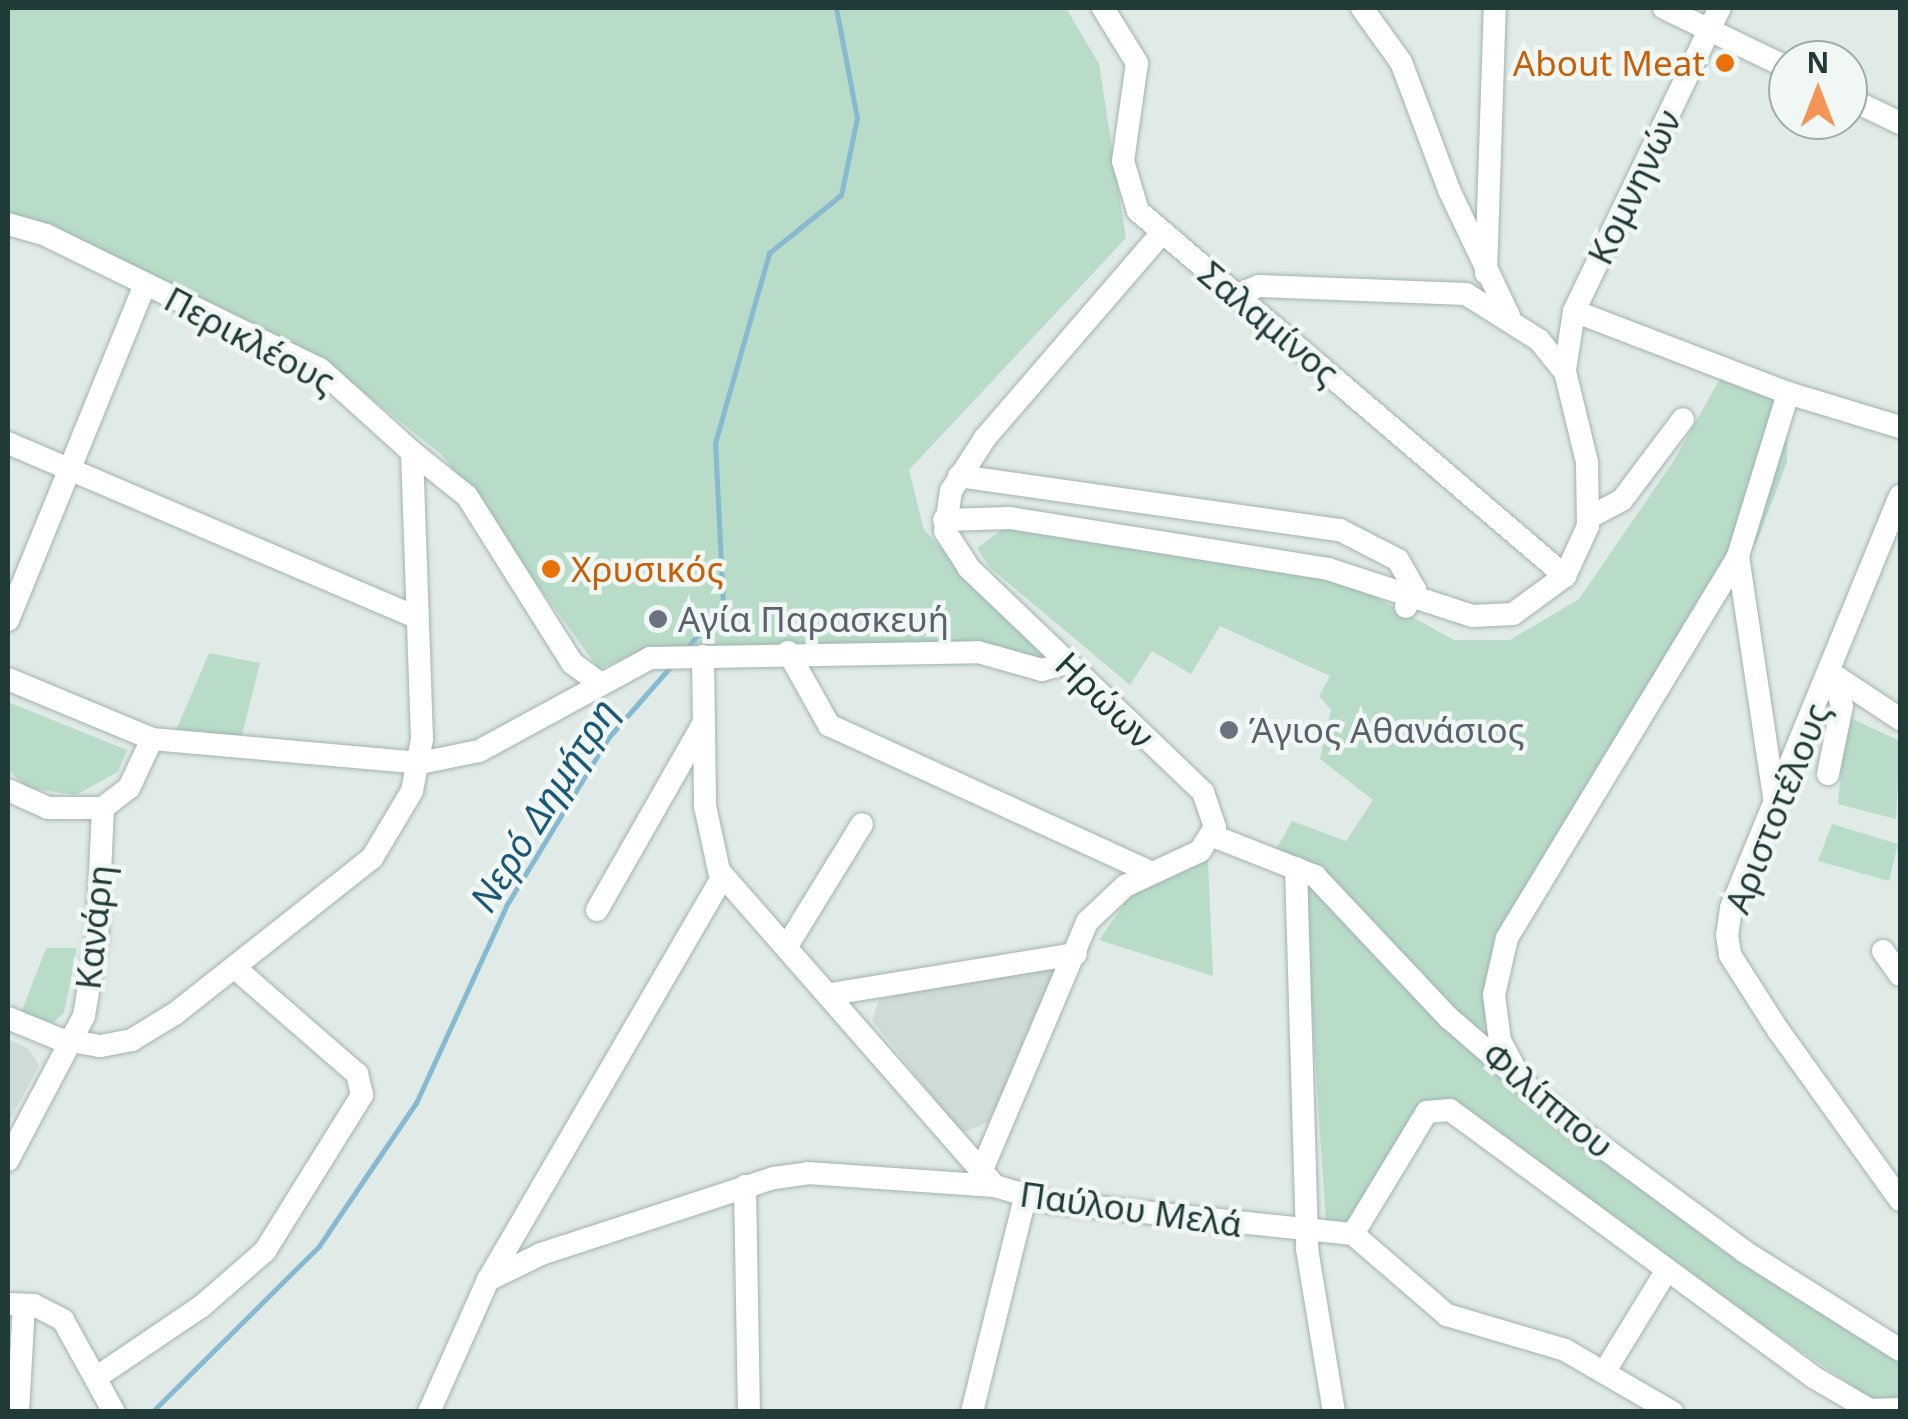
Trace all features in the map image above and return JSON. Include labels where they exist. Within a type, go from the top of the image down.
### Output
[{"type":"street","name":"Σαλαμίνος","points":[[1104,8],[1136,63],[1124,161],[1129,191],[1161,234],[1264,317],[1565,576]]},
{"type":"street","points":[[1362,8],[1400,62],[1486,273],[1510,319]]},
{"type":"street","points":[[1486,273],[1495,8]]},
{"type":"street","points":[[1664,8],[1768,58]]},
{"type":"street","name":"Κομνηνών","points":[[1565,372],[1574,311],[1720,8]]},
{"type":"street","points":[[1868,108],[1900,124]]},
{"type":"street","name":"Περικλέους","points":[[8,224],[46,235],[320,369],[467,496],[572,663],[598,682]]},
{"type":"street","points":[[1161,234],[959,476],[944,520],[1010,518],[1328,569],[1409,604],[1501,618],[1529,606],[1565,576],[1590,517],[1585,447],[1557,356],[1510,319],[1466,294],[1259,286],[1238,295]]},
{"type":"street","points":[[8,620],[146,285]]},
{"type":"street","points":[[1574,311],[1788,393],[1900,428]]},
{"type":"street","points":[[1533,1088],[1509,1060],[1496,1021],[1496,971],[1507,938],[1738,556],[1788,393]]},
{"type":"street","points":[[1590,517],[1622,500],[1683,419]]},
{"type":"street","points":[[8,443],[414,616]]},
{"type":"street","points":[[8,1018],[73,1043],[132,1040],[236,969],[372,858],[405,806],[420,763],[412,452]]},
{"type":"street","points":[[959,476],[1340,530],[1398,560],[1415,589],[1409,604]]},
{"type":"street","name":"Αριστοτέλους","points":[[1900,496],[1832,674],[1731,908],[1730,954],[1900,1200]]},
{"type":"street","name":"Ηρώων","points":[[944,520],[959,557],[1203,792],[1214,836]]},
{"type":"street","points":[[1738,556],[1775,800]]},
{"type":"street","points":[[8,679],[152,739],[420,763],[478,751],[640,660],[788,652],[978,652],[1049,671],[1066,663]]},
{"type":"street","points":[[788,652],[829,726],[1150,872]]},
{"type":"street","name":"Παύλου Μελά","points":[[694,656],[704,722],[709,843],[723,876],[831,994],[988,1179],[1025,1198],[1306,1233],[1353,1234]]},
{"type":"street","points":[[1832,674],[1900,720]]},
{"type":"street","points":[[1828,774],[1842,706],[1832,674]]},
{"type":"street","points":[[597,910],[704,722]]},
{"type":"street","points":[[8,791],[48,808],[103,808],[129,788],[152,739]]},
{"type":"street","name":"Κανάρη","points":[[8,1160],[73,1043],[95,956],[103,808]]},
{"type":"street","points":[[788,946],[862,824]]},
{"type":"street","points":[[488,1280],[540,1254],[745,1186],[808,1173],[988,1179],[1087,922],[1150,872],[1200,851],[1214,836]]},
{"type":"street","name":"Φιλίππου","points":[[1214,836],[1296,868],[1334,893],[1449,1018],[1533,1088],[1715,1231],[1900,1350]]},
{"type":"street","points":[[1296,868],[1306,1233],[1334,1412]]},
{"type":"street","points":[[430,1412],[488,1280],[723,876]]},
{"type":"street","points":[[1884,951],[1900,975]]},
{"type":"street","points":[[831,994],[1076,954]]},
{"type":"street","points":[[97,1377],[202,1306],[265,1251],[362,1095],[357,1074],[236,969]]},
{"type":"street","points":[[1672,1412],[1605,1371],[1548,1344],[1447,1315],[1353,1234],[1427,1112],[1437,1107],[1480,1132],[1664,1273],[1870,1411],[1900,1410]]},
{"type":"street","points":[[745,1186],[749,1412]]},
{"type":"street","points":[[972,1412],[1025,1198]]},
{"type":"street","points":[[1605,1371],[1664,1273]]},
{"type":"street","points":[[18,1412],[16,1304],[63,1320],[114,1412]]},
{"type":"shaded area","points":[[1064,963],[989,1122],[962,1133],[872,1020],[879,999]]},
{"type":"shaded area","points":[[8,1039],[29,1049],[39,1066],[8,1123]]},
{"type":"green space","points":[[8,8],[1066,8],[1099,64],[1126,238],[909,470],[924,530],[1051,663],[969,643],[632,655],[599,669],[443,456],[351,382],[21,217],[8,217]]},
{"type":"green space","points":[[1726,368],[1788,393],[1787,462],[1757,541],[1515,943],[1503,981],[1505,1021],[1529,1096],[1900,1350],[1900,1398],[1872,1399],[1584,1204],[1450,1101],[1365,1223],[1326,1222],[1303,880],[1273,855],[1292,821],[1346,841],[1373,800],[1320,759],[1331,710],[1319,696],[1330,676],[1220,626],[1191,674],[1152,651],[1130,685],[989,567],[977,548],[1003,529],[1325,579],[1369,593],[1454,640],[1510,640],[1579,599],[1673,462]]},
{"type":"green space","points":[[209,653],[260,663],[242,735],[175,733]]},
{"type":"green space","points":[[8,702],[127,750],[118,772],[76,795],[28,788],[8,770]]},
{"type":"green space","points":[[1846,716],[1900,741],[1896,819],[1838,804]]},
{"type":"green space","points":[[1832,824],[1898,844],[1889,881],[1818,861]]},
{"type":"green space","points":[[1208,860],[1213,976],[1099,940],[1132,893]]},
{"type":"green space","points":[[46,948],[77,948],[64,1013],[53,1023],[21,1013]]},
{"type":"waterway","name":"Νερό Δημήτρη","points":[[685,650],[723,605],[715,443],[769,253],[841,195],[857,118],[836,8]]},
{"type":"waterway","name":"Νερό Δημήτρη","points":[[152,1412],[319,1246],[416,1103],[506,906],[608,738],[671,666]]},
{"type":"place","name":"About Meat","points":[[1725,63]]},
{"type":"place","name":"Χρυσικός","points":[[551,569]]},
{"type":"place","name":"Αγία Παρασκευή","points":[[658,619]]},
{"type":"place","name":"Άγιος Αθανάσιος","points":[[1229,730]]}]
